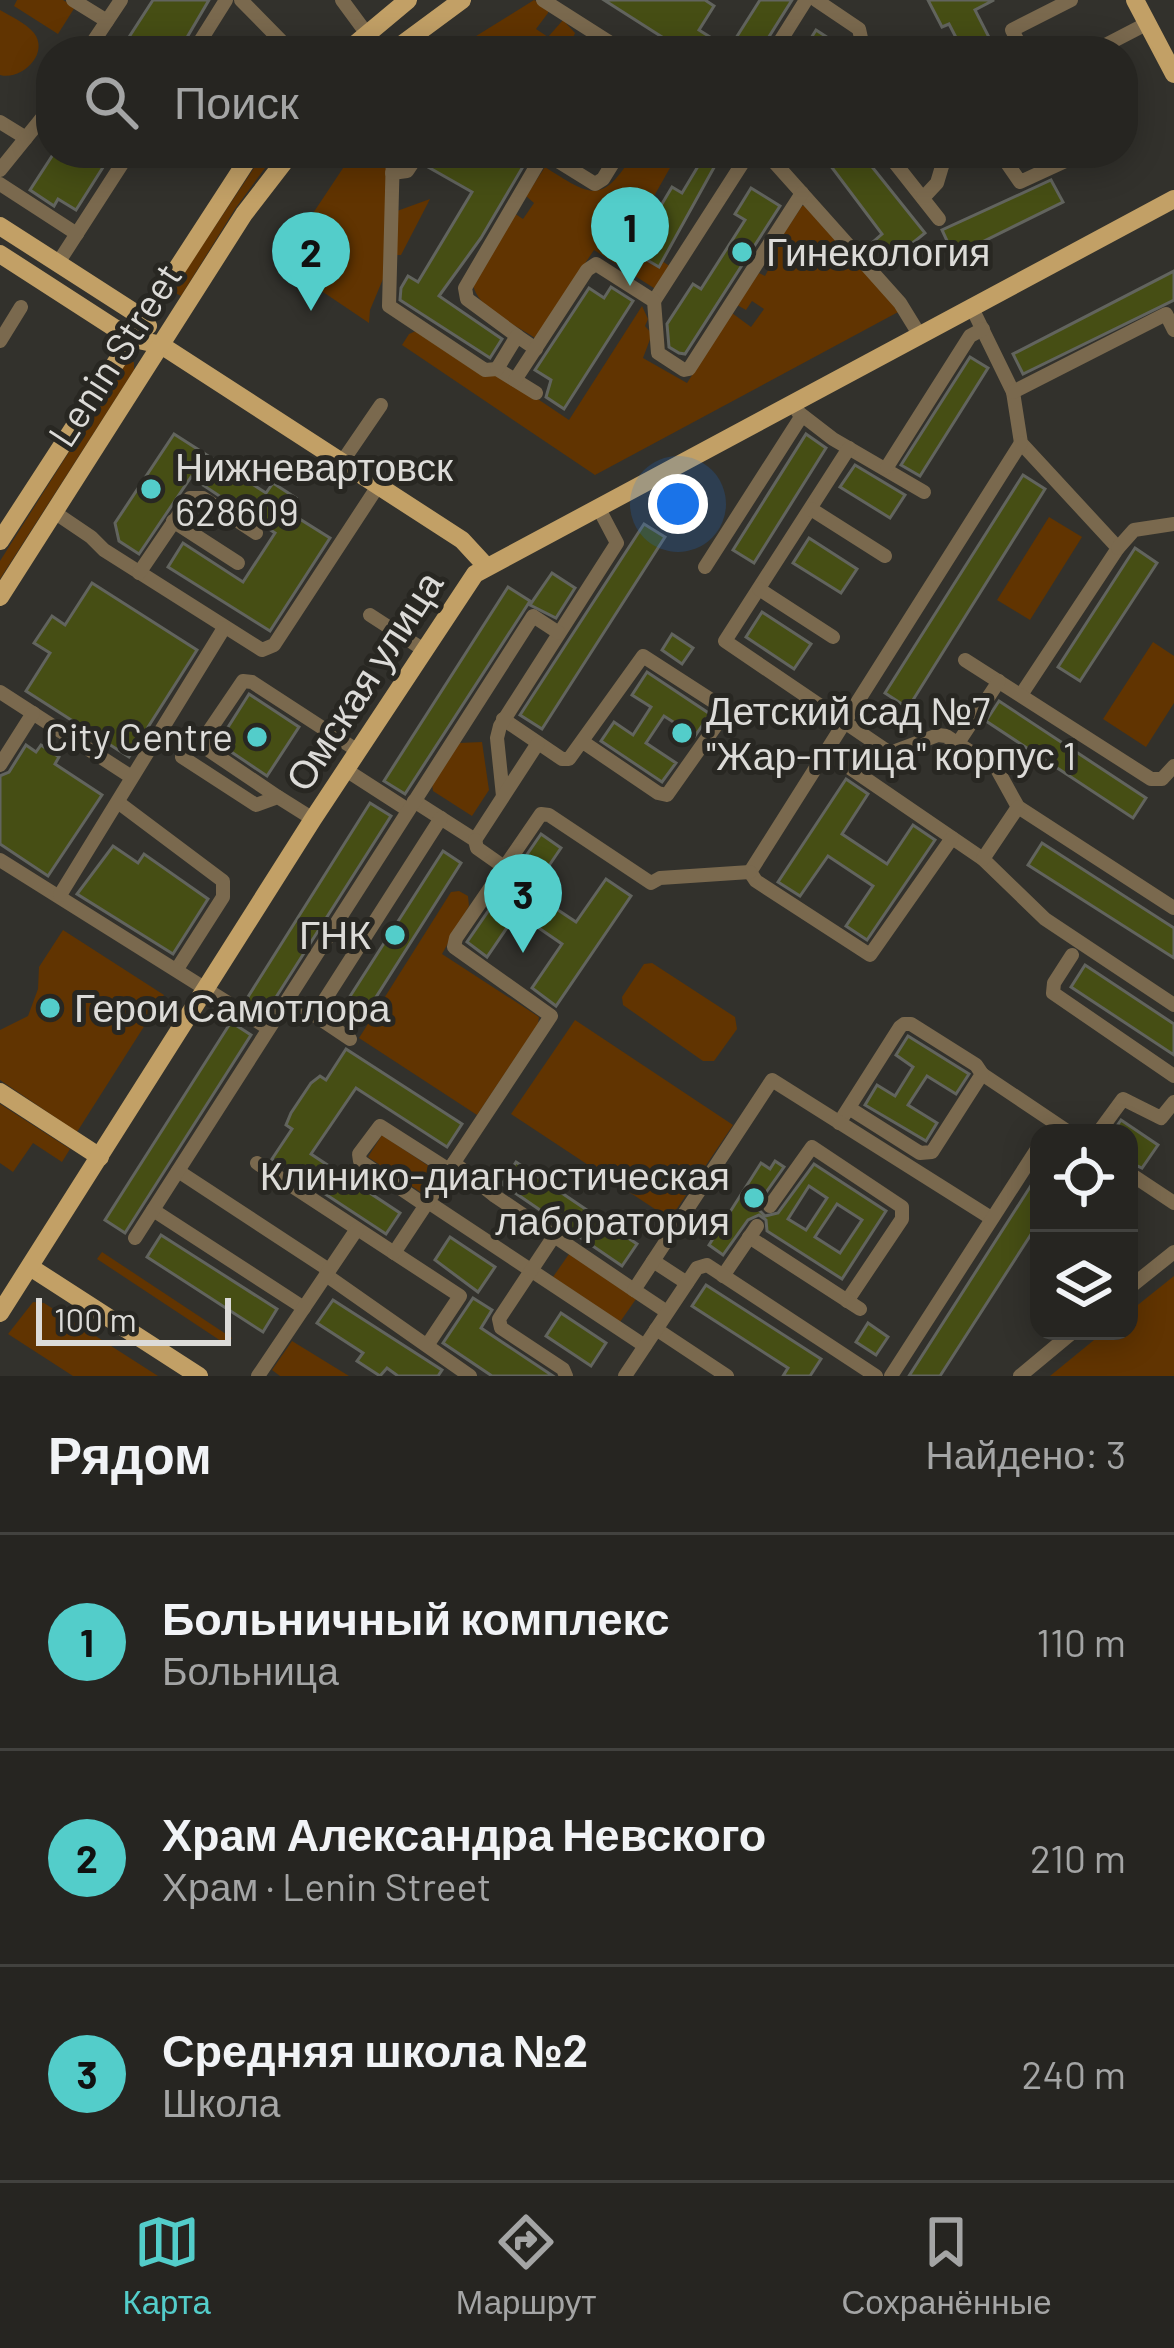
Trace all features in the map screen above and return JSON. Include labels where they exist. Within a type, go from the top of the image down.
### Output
[{"type":"main road","points":[[365,36],[408,0]]},
{"type":"main road","points":[[414,36],[462,0]]},
{"type":"main road","points":[[1136,0],[1174,74]]},
{"type":"main road","name":"Lenin Street","points":[[0,541],[242,168]]},
{"type":"main road","name":"Lenin Street","points":[[0,597],[244,214],[279,168]]},
{"type":"main road","name":"Омская улица","points":[[0,1313],[313,819],[465,586],[486,566],[796,410],[919,334],[1174,199]]},
{"type":"main road","points":[[0,226],[143,318],[161,345]]},
{"type":"main road","points":[[0,254],[130,338],[161,345],[462,540],[486,566]]},
{"type":"main road","points":[[0,1092],[100,1157]]},
{"type":"main road","points":[[30,1267],[199,1376]]},
{"type":"street","points":[[74,0],[106,21]]},
{"type":"street","points":[[96,36],[121,0]]},
{"type":"street","points":[[203,36],[226,0]]},
{"type":"street","points":[[241,0],[276,36]]},
{"type":"street","points":[[342,0],[367,34]]},
{"type":"street","points":[[543,0],[597,36]]},
{"type":"street","points":[[783,36],[806,0]]},
{"type":"street","points":[[816,0],[859,29],[861,36]]},
{"type":"street","points":[[1016,36],[1012,29],[1065,1]]},
{"type":"street","points":[[1123,36],[1148,23]]},
{"type":"street","points":[[0,122],[26,138]]},
{"type":"street","points":[[0,170],[36,126]]},
{"type":"street","points":[[58,263],[119,168]]},
{"type":"street","points":[[392,168],[388,306],[485,370],[497,368],[536,393]]},
{"type":"street","points":[[392,172],[410,168]]},
{"type":"street","points":[[536,168],[465,288],[467,299],[536,349]]},
{"type":"street","points":[[569,168],[595,184],[609,168]]},
{"type":"street","points":[[739,168],[654,301],[658,352],[684,370],[689,369],[802,193]]},
{"type":"street","points":[[783,168],[900,304],[919,334]]},
{"type":"street","points":[[898,168],[938,219]]},
{"type":"street","points":[[922,198],[937,183],[942,168]]},
{"type":"street","points":[[1010,168],[1020,182],[1050,168]]},
{"type":"street","points":[[0,184],[77,234]]},
{"type":"street","points":[[515,380],[591,266],[601,266],[654,301]]},
{"type":"street","points":[[971,306],[1013,392],[1022,442],[1118,548]]},
{"type":"street","points":[[0,340],[21,307]]},
{"type":"street","points":[[1013,392],[1166,314],[1174,331]]},
{"type":"street","points":[[887,467],[970,336],[983,329]]},
{"type":"street","points":[[497,368],[517,337]]},
{"type":"street","points":[[342,462],[381,405]]},
{"type":"street","points":[[705,567],[796,410],[924,492]]},
{"type":"street","points":[[750,872],[1022,442]]},
{"type":"street","points":[[849,448],[725,641],[890,753],[938,735],[958,743],[997,769],[1018,807],[1174,908]]},
{"type":"street","points":[[54,512],[257,649],[274,645],[378,485]]},
{"type":"street","points":[[139,573],[185,503],[196,497],[256,533]]},
{"type":"street","points":[[503,796],[497,738],[503,719],[617,543],[598,507]]},
{"type":"street","points":[[811,509],[884,556]]},
{"type":"street","points":[[173,521],[238,562]]},
{"type":"street","points":[[1021,695],[1133,530],[1174,524]]},
{"type":"street","points":[[759,589],[833,637]]},
{"type":"street","points":[[370,615],[424,650]]},
{"type":"street","points":[[135,1238],[533,616],[559,633]]},
{"type":"street","points":[[60,895],[224,628]]},
{"type":"street","points":[[503,719],[566,760],[573,757],[583,742],[643,656],[722,707],[722,716],[668,794],[658,793],[583,742]]},
{"type":"street","points":[[965,660],[1151,778],[1162,779],[1174,766]]},
{"type":"street","points":[[958,743],[998,681]]},
{"type":"street","points":[[313,819],[204,748],[205,737],[243,682],[252,682],[358,751]]},
{"type":"street","points":[[0,692],[130,776]]},
{"type":"street","points":[[0,765],[33,713]]},
{"type":"street","points":[[475,840],[538,743]]},
{"type":"street","points":[[829,753],[983,859],[1045,919],[1174,1005]]},
{"type":"street","points":[[182,757],[256,805],[278,797]]},
{"type":"street","points":[[346,770],[441,818],[504,867]]},
{"type":"street","points":[[119,803],[223,881],[224,897],[177,969]]},
{"type":"street","points":[[983,859],[1018,807]]},
{"type":"street","points":[[394,1253],[551,1016],[454,947],[544,813],[651,884],[660,878],[750,872]]},
{"type":"street","points":[[315,1015],[441,818]]},
{"type":"street","points":[[750,872],[756,881],[870,955],[952,838]]},
{"type":"street","points":[[0,860],[268,1028]]},
{"type":"street","points":[[1072,955],[1053,993],[1174,1076]]},
{"type":"street","points":[[289,998],[350,1039]]},
{"type":"street","points":[[839,1123],[900,1027],[908,1023],[976,1065],[1046,1124]]},
{"type":"street","points":[[849,1108],[920,1153],[932,1152],[982,1074]]},
{"type":"street","points":[[634,1290],[772,1080],[991,1218]]},
{"type":"street","points":[[1104,1124],[1123,1099],[1161,1118],[1174,1102]]},
{"type":"street","points":[[645,1346],[360,1161],[358,1154],[376,1128],[384,1127],[451,1166],[667,1312]]},
{"type":"street","points":[[723,1276],[753,1232],[854,1305],[902,1219],[898,1202],[812,1148],[770,1206]]},
{"type":"street","points":[[891,1376],[1030,1160]]},
{"type":"street","points":[[257,1163],[460,1296],[428,1344]]},
{"type":"street","points":[[178,1171],[470,1376]]},
{"type":"street","points":[[1138,1179],[1174,1203]]},
{"type":"street","points":[[153,1210],[304,1308]]},
{"type":"street","points":[[259,1376],[357,1229]]},
{"type":"street","points":[[554,1236],[499,1319],[501,1328],[566,1376]]},
{"type":"street","points":[[1138,1281],[1174,1252]]},
{"type":"street","points":[[653,1261],[687,1283]]},
{"type":"street","points":[[625,1376],[697,1268],[707,1265],[876,1376]]},
{"type":"street","points":[[656,1329],[727,1376]]},
{"type":"street","points":[[1020,1376],[1063,1340]]},
{"type":"shaded area","points":[[17,0],[63,0],[75,7],[58,34],[14,6]]},
{"type":"shaded area","points":[[534,0],[548,7],[536,29],[546,36],[476,36]]},
{"type":"shaded area","points":[[0,10],[34,33],[36,57],[16,74],[0,75]]},
{"type":"shaded area","points":[[563,20],[574,36],[549,36]]},
{"type":"shaded area","points":[[254,168],[265,168],[181,296],[172,291]]},
{"type":"shaded area","points":[[343,168],[387,168],[383,279],[369,323],[280,263]]},
{"type":"shaded area","points":[[544,168],[595,191],[623,170],[670,168],[640,221],[632,219],[618,243],[658,267],[662,261],[671,267],[657,290],[594,250],[535,338],[482,302],[473,285],[514,213],[523,219],[534,203],[526,196]]},
{"type":"shaded area","points":[[430,199],[401,255],[397,255],[397,211]]},
{"type":"shaded area","points":[[807,205],[900,311],[595,475],[402,345],[418,330],[496,371],[569,420],[642,306],[648,319],[645,326],[652,334],[643,358],[687,383],[732,313],[751,327],[764,309],[752,301],[746,310],[737,305],[759,273],[765,276],[774,259],[769,256]]},
{"type":"shaded area","points":[[126,362],[134,362],[134,370],[0,579],[0,561]]},
{"type":"shaded area","points":[[1049,517],[1082,537],[1030,620],[997,600]]},
{"type":"shaded area","points":[[1153,642],[1174,656],[1174,703],[1146,747],[1103,719]]},
{"type":"shaded area","points":[[482,742],[489,790],[472,816],[433,791],[432,784],[459,743]]},
{"type":"shaded area","points":[[451,892],[468,896],[469,906],[442,954],[539,1017],[477,1115],[359,1038]]},
{"type":"shaded area","points":[[63,930],[164,995],[77,1132],[0,1080],[0,1030],[28,1016],[38,989],[39,967]]},
{"type":"shaded area","points":[[652,963],[735,1017],[737,1029],[714,1061],[703,1061],[623,1005],[622,997],[644,964]]},
{"type":"shaded area","points":[[575,1020],[733,1125],[670,1219],[511,1114]]},
{"type":"shaded area","points":[[0,1104],[70,1149],[62,1162],[33,1143],[13,1172],[0,1163]]},
{"type":"shaded area","points":[[382,1135],[436,1171],[422,1193],[368,1157]]},
{"type":"shaded area","points":[[102,1252],[232,1338],[227,1345],[97,1259]]},
{"type":"shaded area","points":[[569,1254],[636,1299],[620,1322],[553,1277]]},
{"type":"shaded area","points":[[1174,1276],[1174,1376],[1050,1376],[1094,1340],[1138,1340],[1138,1305]]},
{"type":"shaded area","points":[[33,1302],[44,1303],[158,1376],[73,1376],[8,1334]]},
{"type":"shaded area","points":[[292,1341],[349,1376],[280,1376],[272,1370]]},
{"type":"building","points":[[153,0],[209,0],[188,36],[130,36]]},
{"type":"building","points":[[604,0],[705,0],[714,6],[699,30],[708,36],[660,36]]},
{"type":"building","points":[[760,0],[792,0],[769,36],[737,36]]},
{"type":"building","points":[[928,0],[994,0],[975,10],[988,36],[955,36],[949,24],[942,27]]},
{"type":"building","points":[[44,168],[103,168],[76,210],[58,199],[54,206],[30,190]]},
{"type":"building","points":[[430,168],[522,168],[481,238],[439,296],[502,339],[490,358],[400,300],[408,276],[418,282],[472,192]]},
{"type":"building","points":[[697,168],[714,168],[659,267],[618,243],[626,230],[641,239],[672,187],[682,193]]},
{"type":"building","points":[[832,168],[873,168],[925,233],[889,262],[873,242],[882,234]]},
{"type":"building","points":[[1051,180],[1063,202],[954,256],[942,230]]},
{"type":"building","name":"Гинекология","points":[[751,188],[780,206],[685,354],[679,353],[669,347],[667,324],[693,284],[701,289],[745,220],[735,214]]},
{"type":"building","points":[[1174,271],[1174,300],[1023,374],[1013,354]]},
{"type":"building","points":[[611,287],[633,301],[564,409],[546,397],[551,380],[535,370],[589,288],[604,298]]},
{"type":"building","points":[[970,357],[988,368],[920,476],[901,465]]},
{"type":"building","points":[[174,434],[266,493],[273,483],[296,498],[287,511],[330,538],[270,631],[168,567],[183,543],[243,582],[275,533],[191,477],[139,554],[119,541],[115,523]]},
{"type":"building","points":[[806,434],[826,448],[754,563],[733,550]]},
{"type":"building","points":[[855,465],[905,495],[890,518],[840,487]]},
{"type":"building","points":[[1023,475],[1045,489],[908,708],[885,693]]},
{"type":"building","points":[[644,524],[665,537],[542,729],[520,715]]},
{"type":"building","points":[[809,538],[857,569],[841,593],[793,563]]},
{"type":"building","points":[[1135,548],[1157,563],[1080,681],[1058,667]]},
{"type":"building","points":[[552,573],[575,588],[556,618],[530,605]]},
{"type":"building","points":[[92,583],[197,650],[129,757],[26,691],[50,653],[34,643],[52,616],[65,625]]},
{"type":"building","points":[[508,587],[530,601],[405,794],[384,781]]},
{"type":"building","points":[[762,612],[811,644],[794,669],[746,637]]},
{"type":"building","points":[[672,634],[693,648],[682,664],[662,650]]},
{"type":"building","points":[[647,672],[710,714],[695,736],[664,716],[646,743],[676,763],[662,782],[601,741],[614,722],[633,735],[651,707],[632,695]]},
{"type":"building","name":"City Centre","points":[[249,694],[299,727],[267,776],[218,743]]},
{"type":"building","points":[[999,701],[1146,798],[1133,818],[986,721]]},
{"type":"building","points":[[26,745],[36,752],[41,745],[59,757],[55,764],[102,795],[48,876],[0,844],[0,776],[9,772]]},
{"type":"building","points":[[846,779],[868,794],[842,834],[887,864],[913,825],[935,840],[867,940],[846,926],[873,886],[828,856],[800,896],[778,882]]},
{"type":"building","points":[[370,803],[391,816],[266,1013],[246,1000]]},
{"type":"building","points":[[541,834],[561,848],[531,892],[576,922],[606,879],[631,896],[556,1006],[532,988],[562,944],[517,913],[487,957],[467,942]]},
{"type":"building","points":[[1042,843],[1174,928],[1174,958],[1028,865]]},
{"type":"building","points":[[113,846],[138,863],[144,854],[208,899],[173,954],[77,894]]},
{"type":"building","points":[[443,851],[461,863],[359,1024],[340,1012]]},
{"type":"building","points":[[1085,965],[1174,1024],[1174,1055],[1071,987]]},
{"type":"building","points":[[231,1022],[251,1035],[125,1233],[105,1220]]},
{"type":"building","points":[[908,1036],[969,1074],[956,1094],[927,1076],[908,1105],[937,1123],[926,1141],[865,1105],[877,1085],[895,1096],[913,1067],[896,1055]]},
{"type":"building","points":[[346,1049],[462,1124],[447,1147],[356,1088],[311,1154],[400,1213],[386,1234],[272,1159],[292,1129],[286,1125],[291,1113],[311,1083],[320,1076],[326,1080]]},
{"type":"building","points":[[1138,1131],[1158,1145],[1142,1168],[1138,1166]]},
{"type":"building","points":[[775,1161],[784,1167],[760,1201],[759,1210],[765,1216],[778,1213],[814,1164],[886,1211],[842,1279],[767,1231],[766,1220],[759,1215],[748,1220],[723,1255],[709,1245],[761,1163],[770,1169]],"holes":[[[809,1186],[827,1198],[806,1230],[788,1219]],[[837,1204],[862,1220],[840,1253],[815,1237]]]},
{"type":"building","points":[[516,1162],[637,1244],[622,1266],[502,1184]]},
{"type":"building","points":[[1030,1187],[1030,1236],[940,1376],[909,1376]]},
{"type":"building","points":[[161,1235],[277,1309],[263,1332],[147,1257]]},
{"type":"building","points":[[450,1237],[495,1267],[478,1292],[435,1260]]},
{"type":"building","points":[[706,1285],[821,1359],[810,1376],[783,1376],[788,1368],[692,1306]]},
{"type":"building","points":[[473,1298],[492,1310],[481,1328],[553,1376],[492,1376],[443,1343]]},
{"type":"building","points":[[333,1300],[442,1370],[438,1376],[398,1376],[387,1368],[380,1376],[357,1361],[363,1353],[317,1323]]},
{"type":"building","points":[[561,1313],[606,1343],[591,1366],[546,1336]]},
{"type":"building","points":[[868,1323],[888,1337],[876,1355],[856,1342]]},
{"type":"place","name":"Гинекология","points":[[742,252]]},
{"type":"place","name":"Больничный комплекс","points":[[630,286]]},
{"type":"place","name":"Храм Александра Невского","points":[[311,311]]},
{"type":"place","name":"Нижневартовск 628609","points":[[151,489]]},
{"type":"place","name":"Детский сад №7 \"Жар-птица\" корпус 1","points":[[682,733]]},
{"type":"place","name":"City Centre","points":[[257,737]]},
{"type":"place","name":"ГНК","points":[[395,935]]},
{"type":"place","name":"Средняя школа №2","points":[[523,953]]},
{"type":"place","name":"Герои Самотлора","points":[[50,1008]]},
{"type":"place","name":"Клинико-диагностическая лаборатория","points":[[754,1198]]}]
